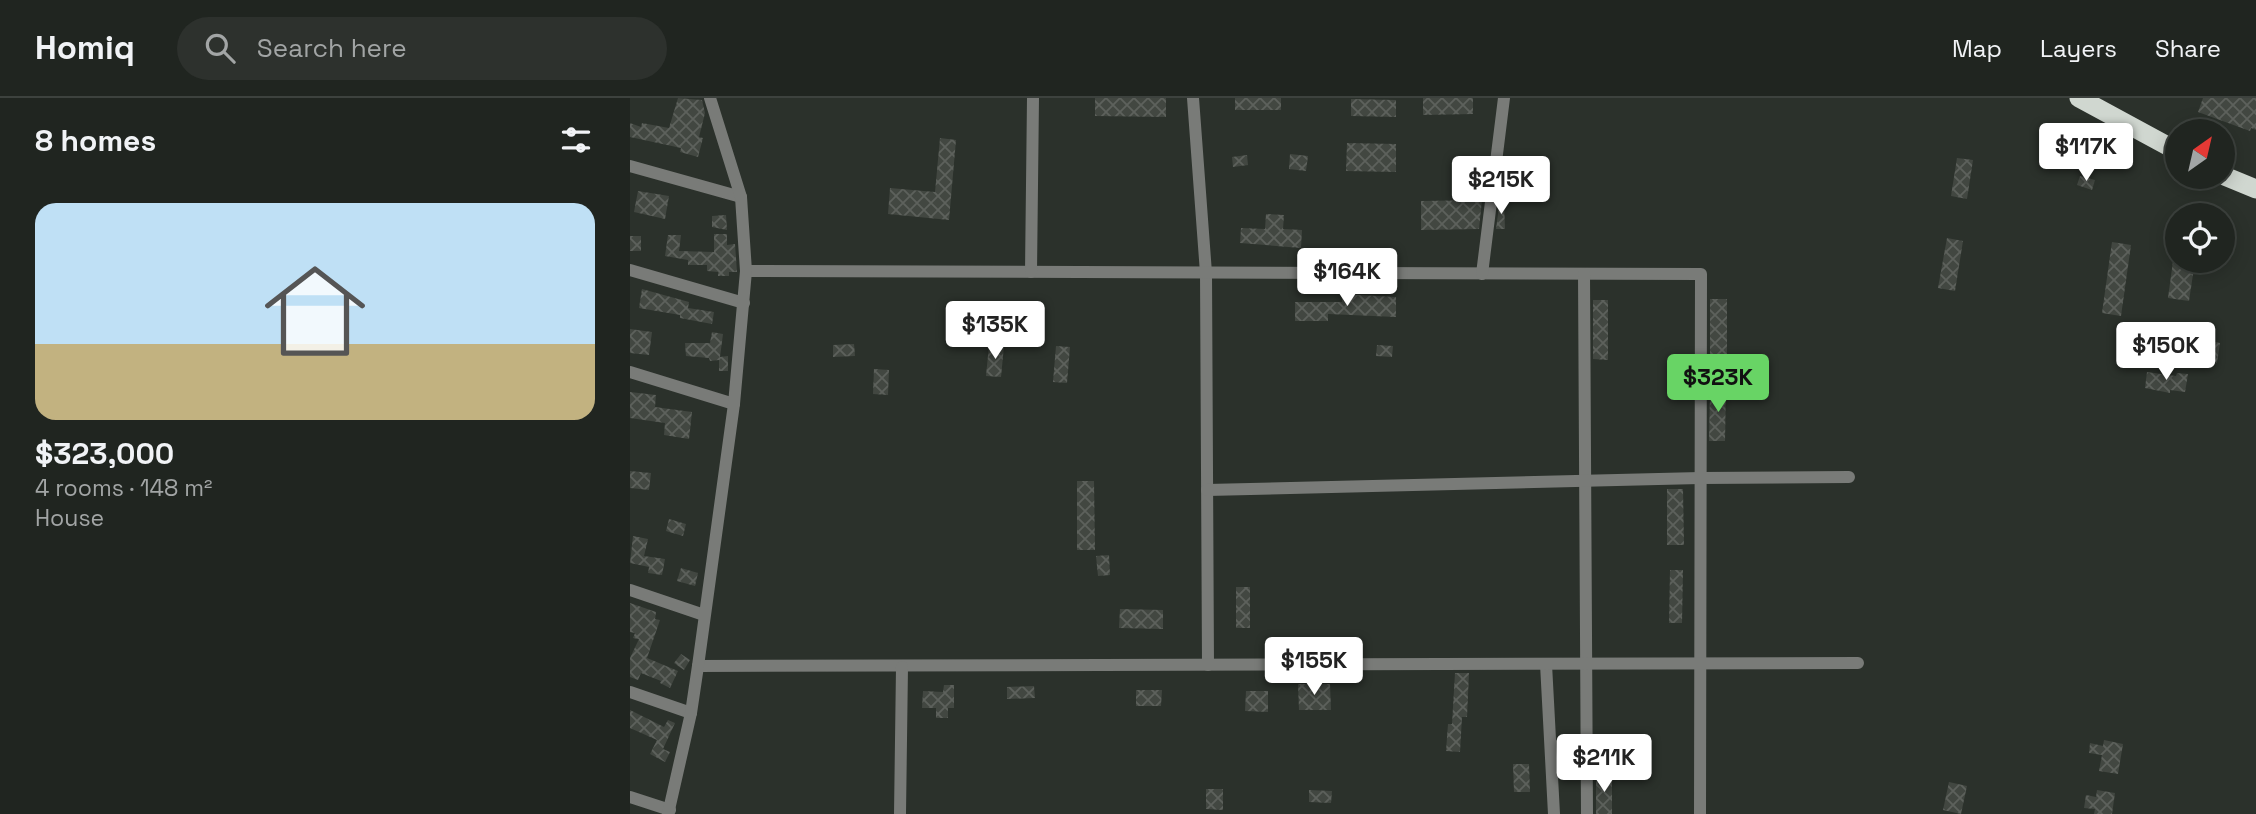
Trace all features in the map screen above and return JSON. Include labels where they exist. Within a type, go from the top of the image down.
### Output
[{"type":"highway","points":[[2080,98],[2165,144]]},
{"type":"highway","points":[[2235,180],[2256,189]]},
{"type":"street","points":[[630,797],[669,812],[691,713],[734,404],[747,271],[741,197],[710,98]]},
{"type":"street","points":[[1031,272],[1033,98]]},
{"type":"street","points":[[1193,98],[1206,273],[1208,665]]},
{"type":"street","points":[[1482,274],[1504,98]]},
{"type":"street","points":[[630,166],[741,197]]},
{"type":"street","points":[[630,270],[744,303]]},
{"type":"street","points":[[747,271],[1701,275],[1700,814]]},
{"type":"street","points":[[1584,274],[1587,814]]},
{"type":"street","points":[[630,372],[734,404]]},
{"type":"street","points":[[1207,490],[1849,477]]},
{"type":"street","points":[[630,590],[704,615]]},
{"type":"street","points":[[698,666],[1858,663]]},
{"type":"street","points":[[1545,664],[1554,814]]},
{"type":"street","points":[[900,814],[902,667]]},
{"type":"street","points":[[630,692],[691,713]]},
{"type":"building","points":[[678,98],[702,100],[705,113],[699,137],[703,138],[698,157],[680,152],[681,148],[630,137],[630,123],[641,127],[642,123],[669,128]]},
{"type":"building","points":[[1095,98],[1166,98],[1166,117],[1095,116]]},
{"type":"building","points":[[1235,98],[1281,98],[1281,110],[1235,110]]},
{"type":"building","points":[[1423,98],[1473,98],[1473,114],[1423,115]]},
{"type":"building","points":[[2203,98],[2256,98],[2256,130],[2251,128],[2250,131],[2235,126],[2235,119],[2217,119],[2198,112]]},
{"type":"building","points":[[1351,99],[1396,100],[1396,117],[1351,116]]},
{"type":"building","points":[[940,138],[956,140],[949,220],[888,214],[890,188],[935,192]]},
{"type":"building","points":[[1347,143],[1396,144],[1396,172],[1346,171]]},
{"type":"building","points":[[1290,154],[1308,156],[1306,171],[1289,169]]},
{"type":"building","points":[[1247,155],[1248,165],[1233,167],[1232,157]]},
{"type":"building","points":[[1957,158],[1973,160],[1967,199],[1951,196]]},
{"type":"building","points":[[2080,176],[2095,180],[2092,190],[2077,185]]},
{"type":"building","points":[[638,191],[669,196],[665,219],[634,212]]},
{"type":"building","points":[[1500,199],[1504,199],[1505,229],[1496,229]]},
{"type":"building","points":[[1482,200],[1479,229],[1421,230],[1421,201]]},
{"type":"building","points":[[1266,214],[1284,215],[1283,229],[1302,230],[1301,248],[1240,243],[1241,228],[1265,229]]},
{"type":"building","points":[[726,215],[727,230],[712,227],[712,216]]},
{"type":"building","points":[[714,234],[727,234],[727,245],[735,244],[737,272],[729,272],[729,276],[718,276],[718,272],[707,271],[707,265],[688,265],[688,260],[665,256],[668,235],[681,235],[679,251],[714,252]]},
{"type":"building","points":[[630,236],[641,236],[641,251],[630,251]]},
{"type":"building","points":[[1947,238],[1963,241],[1955,291],[1938,288]]},
{"type":"building","points":[[2112,242],[2131,245],[2121,316],[2102,313]]},
{"type":"building","points":[[2171,273],[2193,273],[2189,301],[2168,298]]},
{"type":"building","points":[[642,289],[689,302],[688,308],[714,312],[712,324],[639,308]]},
{"type":"building","points":[[1342,294],[1396,297],[1396,317],[1328,314],[1328,321],[1295,321],[1295,302],[1342,302]]},
{"type":"building","points":[[1710,299],[1727,299],[1727,359],[1710,359]]},
{"type":"building","points":[[1593,300],[1608,300],[1608,360],[1593,359]]},
{"type":"building","points":[[630,329],[652,332],[649,355],[630,353]]},
{"type":"building","points":[[712,332],[723,334],[720,357],[728,356],[728,371],[719,371],[719,360],[686,356],[685,343],[710,343]]},
{"type":"building","points":[[2205,340],[2220,343],[2217,363],[2202,360]]},
{"type":"building","points":[[854,344],[855,356],[833,357],[833,345]]},
{"type":"building","points":[[989,345],[1004,346],[1001,377],[986,376]]},
{"type":"building","points":[[1377,345],[1393,346],[1392,357],[1376,356]]},
{"type":"building","points":[[1056,346],[1070,347],[1067,383],[1053,382]]},
{"type":"building","points":[[874,369],[889,370],[888,395],[873,394]]},
{"type":"building","points":[[2147,372],[2176,376],[2177,373],[2188,374],[2185,392],[2170,390],[2170,393],[2145,388]]},
{"type":"building","points":[[1710,387],[1726,387],[1725,441],[1709,441]]},
{"type":"building","points":[[630,392],[656,395],[655,407],[692,412],[689,439],[664,435],[665,423],[630,418]]},
{"type":"building","points":[[630,471],[651,473],[649,490],[630,488]]},
{"type":"building","points":[[1077,481],[1094,481],[1095,550],[1077,550]]},
{"type":"building","points":[[1667,489],[1683,489],[1684,545],[1667,545]]},
{"type":"building","points":[[669,519],[686,524],[683,536],[666,531]]},
{"type":"building","points":[[633,536],[648,539],[644,556],[665,559],[662,575],[648,573],[649,567],[630,563]]},
{"type":"building","points":[[1109,555],[1110,575],[1098,576],[1096,556]]},
{"type":"building","points":[[681,568],[698,573],[695,586],[677,581]]},
{"type":"building","points":[[1670,570],[1683,570],[1682,623],[1669,623]]},
{"type":"building","points":[[1236,587],[1250,587],[1250,628],[1236,628]]},
{"type":"building","points":[[630,603],[656,612],[655,619],[660,620],[647,658],[678,671],[670,688],[641,673],[638,680],[630,677],[630,658],[639,639],[633,638],[635,633],[630,632]]},
{"type":"building","points":[[1120,609],[1163,610],[1163,629],[1119,628]]},
{"type":"building","points":[[681,654],[690,660],[684,670],[674,663]]},
{"type":"building","points":[[1455,673],[1469,673],[1467,717],[1462,717],[1460,752],[1446,751],[1448,724],[1452,724]]},
{"type":"building","points":[[1298,684],[1330,684],[1331,710],[1299,710]]},
{"type":"building","points":[[944,685],[954,685],[954,708],[948,708],[948,718],[936,718],[936,708],[922,708],[923,691],[943,692]]},
{"type":"building","points":[[1034,686],[1035,698],[1007,699],[1007,687]]},
{"type":"building","points":[[1136,690],[1162,690],[1161,706],[1136,706]]},
{"type":"building","points":[[1246,691],[1268,691],[1268,712],[1245,711]]},
{"type":"building","points":[[630,710],[664,727],[668,720],[675,723],[663,749],[670,752],[665,762],[650,754],[657,740],[630,728]]},
{"type":"building","points":[[2104,740],[2123,744],[2118,774],[2099,771],[2102,755],[2089,753],[2090,743],[2103,746]]},
{"type":"building","points":[[1513,764],[1529,764],[1530,792],[1514,792]]},
{"type":"building","points":[[1596,773],[1612,773],[1612,814],[1596,814]]},
{"type":"building","points":[[1949,782],[1967,786],[1961,814],[1943,810]]},
{"type":"building","points":[[1206,789],[1223,789],[1223,810],[1206,809]]},
{"type":"building","points":[[1309,790],[1332,791],[1331,803],[1309,802]]},
{"type":"building","points":[[2097,790],[2115,793],[2112,814],[2094,814],[2095,809],[2084,808],[2086,795],[2096,797]]}]
